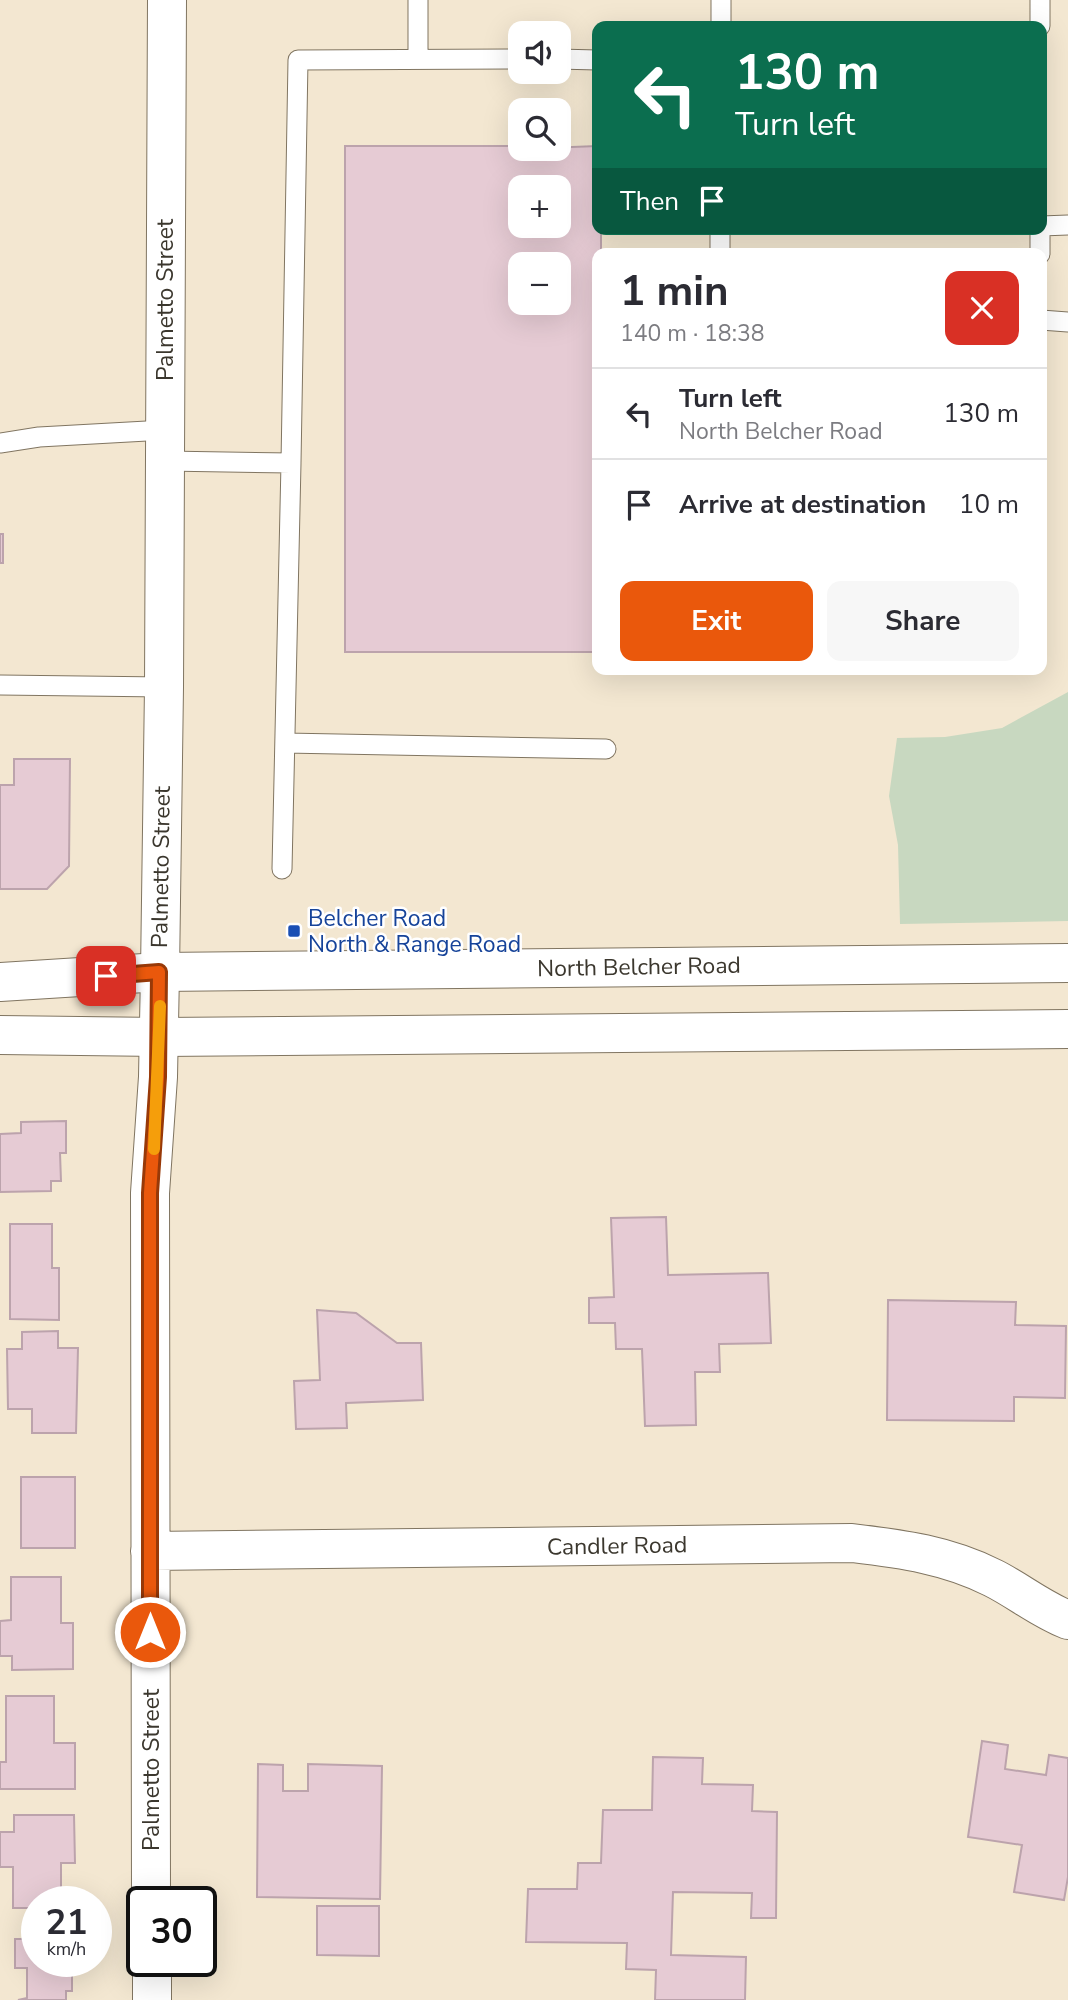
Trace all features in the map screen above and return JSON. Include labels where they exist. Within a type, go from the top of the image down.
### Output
[{"type":"street","name":"Palmetto Street","points":[[151,1886],[150,1193],[160,1037],[167,0]]},
{"type":"street","name":"North Belcher Road","points":[[0,982],[159,972],[1068,963]]},
{"type":"street","points":[[0,1035],[160,1037],[1068,1029]]},
{"type":"street","name":"Candler Road","points":[[150,1551],[852,1543],[937,1555],[994,1578],[1041,1609],[1068,1620]]},
{"type":"street","points":[[152,1977],[152,2000]]},
{"type":"lane","points":[[418,0],[418,58]]},
{"type":"lane","points":[[721,0],[721,21]]},
{"type":"lane","points":[[1040,0],[1040,21]]},
{"type":"lane","points":[[282,870],[298,60],[508,59]]},
{"type":"lane","points":[[571,59],[592,60]]},
{"type":"lane","points":[[1047,227],[1068,225]]},
{"type":"lane","points":[[1047,320],[1068,322]]},
{"type":"lane","points":[[0,443],[39,437],[165,446],[291,463]]},
{"type":"lane","points":[[0,685],[164,687]]},
{"type":"lane","points":[[285,743],[606,749]]},
{"type":"green space","points":[[1068,692],[1068,921],[900,924],[898,845],[889,796],[897,738],[945,737],[1002,728]]},
{"type":"building","points":[[345,146],[508,146],[508,161],[571,161],[571,147],[592,146],[592,235],[601,235],[601,248],[592,248],[592,652],[345,652]]},
{"type":"building","points":[[0,534],[3,534],[3,563],[0,563]]},
{"type":"building","points":[[14,759],[70,759],[69,866],[47,889],[0,889],[0,785],[14,785]]},
{"type":"building","points":[[66,1121],[66,1153],[60,1153],[61,1181],[51,1181],[51,1191],[0,1192],[0,1134],[21,1133],[21,1122]]},
{"type":"building","points":[[666,1217],[668,1275],[768,1273],[771,1343],[719,1344],[720,1372],[695,1372],[696,1425],[645,1426],[642,1349],[616,1349],[615,1323],[589,1323],[589,1298],[614,1297],[611,1218]]},
{"type":"building","points":[[10,1224],[52,1224],[52,1268],[59,1268],[59,1320],[10,1319]]},
{"type":"building","points":[[888,1300],[1016,1302],[1015,1325],[1066,1326],[1065,1398],[1014,1397],[1014,1421],[887,1420]]},
{"type":"building","points":[[317,1310],[356,1313],[397,1343],[421,1343],[423,1400],[346,1403],[347,1428],[296,1429],[294,1381],[320,1380]]},
{"type":"building","points":[[58,1331],[58,1348],[78,1348],[76,1433],[32,1433],[32,1409],[8,1409],[7,1349],[22,1349],[22,1332]]},
{"type":"building","points":[[21,1477],[75,1477],[75,1548],[21,1548]]},
{"type":"building","points":[[11,1577],[61,1577],[61,1623],[73,1623],[73,1669],[12,1670],[12,1656],[0,1656],[0,1621],[11,1620]]},
{"type":"building","points":[[6,1696],[54,1696],[54,1743],[75,1743],[75,1789],[0,1789],[0,1762],[6,1762]]},
{"type":"building","points":[[982,1741],[1008,1745],[1005,1769],[1046,1775],[1049,1755],[1068,1758],[1068,1877],[1064,1900],[1014,1892],[1022,1845],[968,1837]]},
{"type":"building","points":[[653,1757],[703,1758],[702,1784],[753,1785],[752,1811],[777,1812],[776,1918],[751,1918],[752,1893],[673,1892],[671,1955],[746,1957],[745,2000],[655,2000],[656,1970],[626,1969],[627,1943],[526,1942],[528,1889],[577,1889],[578,1863],[601,1863],[603,1810],[652,1810]]},
{"type":"building","points":[[258,1764],[283,1765],[283,1791],[308,1791],[308,1764],[382,1766],[380,1899],[257,1897]]},
{"type":"building","points":[[14,1815],[74,1815],[75,1863],[61,1863],[61,1886],[21,1886],[21,1908],[13,1908],[13,1867],[0,1867],[0,1832],[14,1832]]},
{"type":"building","points":[[317,1906],[379,1906],[379,1956],[317,1955]]},
{"type":"building","points":[[15,1939],[21,1939],[21,1968],[15,1968]]},
{"type":"building","points":[[27,1977],[72,1977],[72,1991],[66,1991],[66,2000],[18,2000],[27,1998]]},
{"type":"slow traffic","points":[[154,1149],[160,1006]]},
{"type":"place","name":"Belcher Road North & Range Road","points":[[294,931]]},
{"type":"route","points":[[106,976],[159,972],[160,1037],[150,1193],[150,1632]]}]
